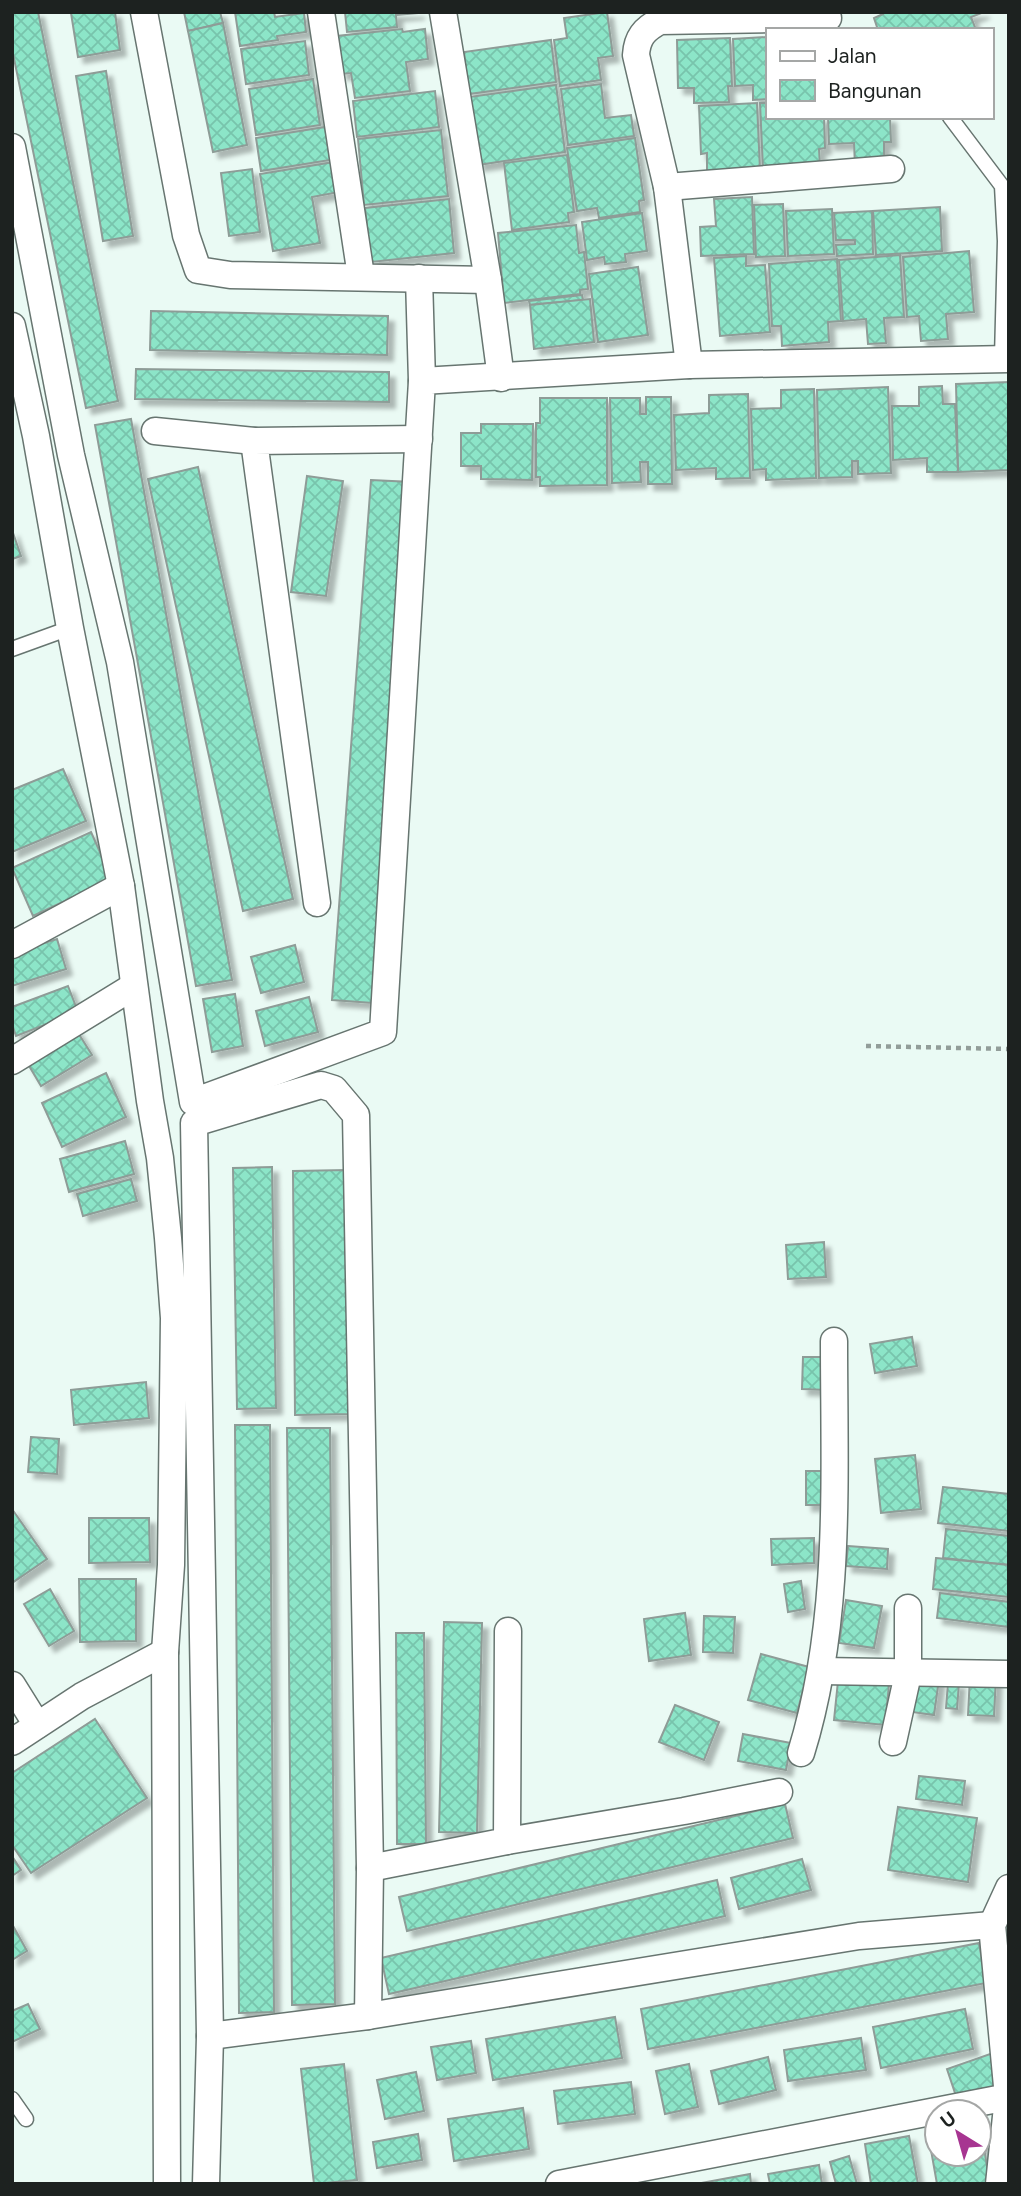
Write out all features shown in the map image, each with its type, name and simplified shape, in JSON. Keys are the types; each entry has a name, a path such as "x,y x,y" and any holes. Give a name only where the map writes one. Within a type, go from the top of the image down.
{"street":[{"path":"144,12 186,235 198,270 230,275 488,280"},
{"path":"321,12 361,276"},
{"path":"443,12 488,280 501,377"},
{"path":"689,365 667,187 636,55 637,42 650,26 660,21 828,18"},
{"path":"12,147 71,455 120,662 192,1102 383,1032 422,381 419,278"},
{"path":"667,187 891,169"},
{"path":"12,326 24,441 70,628 121,886 169,1238 174,1318 171,1565 165,1652 167,2184"},
{"path":"422,381 689,365 1005,359"},
{"path":"155,431 254,441 419,439"},
{"path":"254,441 317,903"},
{"path":"12,944 121,886"},
{"path":"12,1061 134,986"},
{"path":"206,2184 210,2036 194,1123 321,1085 334,1089 356,1115 370,1868 368,2016"},
{"path":"801,1753 821,1671 833,1527 834,1342"},
{"path":"893,1742 908,1674 908,1608"},
{"path":"507,1841 508,1631"},
{"path":"12,1742 121,1674 165,1652"},
{"path":"821,1671 1009,1674"},
{"path":"12,1685 37,1725"},
{"path":"370,1868 779,1792"},
{"path":"999,2184 1008,2097 992,1925 1009,1888"},
{"path":"210,2036 368,2016 859,1936 992,1925"},
{"path":"559,2184 1008,2097"}],"lane":[{"path":"952,119 1002,186 1005,359"},
{"path":"12,649 70,628"},
{"path":"12,2099 26,2119"}],"path":[{"path":"866,1046 1009,1049"}],"building":[{"path":"12,12 38,12 118,401 86,408 12,49"},
{"path":"115,12 120,50 78,57 71,13"},
{"path":"184,12 220,12 223,23 188,31"},
{"path":"235,12 274,12 275,17 304,13 306,32 277,36 278,40 240,46"},
{"path":"345,12 418,13 396,15 397,27 347,32"},
{"path":"607,12 613,56 598,58 601,80 560,86 554,40 567,38 564,18"},
{"path":"882,12 984,12 971,17 975,28 877,28 874,18 883,14"},
{"path":"223,23 247,145 213,152 188,31"},
{"path":"402,29 403,32 425,29 428,59 406,62 410,91 355,98 351,73 341,74 337,36"},
{"path":"766,37 766,99 753,100 753,85 735,86 733,39"},
{"path":"730,38 732,86 728,86 729,102 694,103 694,88 678,88 677,40"},
{"path":"551,40 556,82 469,94 464,52"},
{"path":"305,41 309,75 246,84 241,49"},
{"path":"106,71 133,236 103,241 76,76"},
{"path":"313,79 320,125 256,135 249,89"},
{"path":"601,84 605,118 631,115 634,136 568,145 561,89"},
{"path":"556,85 565,152 478,165 469,97"},
{"path":"435,91 439,127 357,137 353,101"},
{"path":"757,103 760,170 707,172 707,153 701,154 699,106"},
{"path":"760,103 766,103 766,119 824,119 825,148 819,149 820,166 763,169"},
{"path":"828,119 890,119 891,142 884,142 884,165 855,166 854,143 829,144"},
{"path":"325,127 330,160 261,171 256,138"},
{"path":"441,130 448,196 364,205 358,139"},
{"path":"635,138 644,200 639,201 640,212 599,218 597,208 577,211 567,148"},
{"path":"567,155 574,212 568,213 569,222 512,230 504,163"},
{"path":"334,162 339,192 312,197 320,243 273,251 260,174"},
{"path":"252,169 260,232 229,236 221,173"},
{"path":"752,197 754,254 701,256 700,227 716,226 714,199"},
{"path":"449,199 454,253 371,262 365,208"},
{"path":"783,204 785,256 756,257 754,205"},
{"path":"940,207 942,251 876,255 873,211"},
{"path":"832,209 834,254 788,256 786,211"},
{"path":"872,211 873,254 837,256 836,245 855,244 855,240 836,240 834,213"},
{"path":"642,213 647,251 625,254 626,262 605,264 604,257 587,260 582,222"},
{"path":"576,225 579,253 584,252 588,289 580,290 580,294 504,303 498,233"},
{"path":"969,251 974,312 946,314 948,339 921,341 919,316 907,317 903,257"},
{"path":"900,255 904,317 884,318 886,343 868,344 866,319 843,321 839,260"},
{"path":"746,256 746,266 765,265 770,332 720,336 714,258"},
{"path":"837,259 841,321 828,322 829,342 782,346 781,326 772,326 769,264"},
{"path":"638,267 648,335 598,342 589,274"},
{"path":"582,295 583,300 530,305 529,301"},
{"path":"590,299 594,342 534,349 530,305"},
{"path":"151,311 388,316 387,355 150,350"},
{"path":"136,369 389,372 389,402 135,399"},
{"path":"1009,382 1009,470 958,472 956,384"},
{"path":"942,386 943,404 955,404 958,472 927,472 927,458 893,460 892,406 919,406 919,387"},
{"path":"888,387 891,473 858,474 858,461 852,461 852,477 819,478 817,390"},
{"path":"814,389 816,478 766,480 766,469 753,470 751,409 781,408 781,390"},
{"path":"748,394 750,478 716,479 716,468 676,470 674,415 709,413 709,395"},
{"path":"646,397 671,397 672,484 648,484 648,462 640,462 641,482 612,483 610,398 640,398 640,414 646,414"},
{"path":"540,398 607,398 607,485 540,486 540,477 536,477 536,423 540,423"},
{"path":"131,419 232,980 196,986 95,425"},
{"path":"481,424 533,424 532,480 481,479 481,466 461,466 461,433 481,433"},
{"path":"198,467 293,899 243,911 148,479"},
{"path":"307,476 343,481 326,596 291,592"},
{"path":"371,480 412,482 373,1003 332,1000"},
{"path":"12,530 21,556 12,559"},
{"path":"63,769 86,821 12,852 12,790"},
{"path":"91,832 112,879 33,916 12,868"},
{"path":"57,939 66,969 12,986 12,953"},
{"path":"295,945 304,982 261,993 251,957"},
{"path":"68,986 78,1012 16,1036 12,1024 12,1007"},
{"path":"235,994 243,1046 212,1052 203,999"},
{"path":"309,997 318,1032 265,1046 256,1011"},
{"path":"75,1028 92,1055 41,1086 25,1059"},
{"path":"106,1073 126,1117 62,1147 42,1103"},
{"path":"125,1141 134,1174 69,1192 60,1159"},
{"path":"272,1167 276,1408 237,1409 233,1168"},
{"path":"346,1170 349,1414 295,1415 293,1171"},
{"path":"131,1179 137,1201 83,1216 77,1194"},
{"path":"824,1242 826,1277 788,1279 786,1245"},
{"path":"912,1337 917,1366 875,1373 870,1344"},
{"path":"803,1357 827,1357 827,1390 802,1389"},
{"path":"146,1382 149,1418 74,1425 71,1390"},
{"path":"235,1425 270,1425 274,2012 239,2013"},
{"path":"287,1428 330,1428 335,2004 292,2005"},
{"path":"31,1437 59,1439 57,1474 28,1472"},
{"path":"915,1455 921,1509 881,1513 875,1459"},
{"path":"806,1471 826,1471 826,1505 806,1505"},
{"path":"943,1487 1009,1494 1009,1531 938,1523"},
{"path":"12,1509 47,1559 12,1583"},
{"path":"89,1518 149,1518 150,1562 89,1563"},
{"path":"946,1529 1009,1536 1009,1565 943,1558"},
{"path":"814,1538 814,1563 772,1565 771,1539"},
{"path":"848,1546 888,1549 887,1569 846,1566"},
{"path":"936,1558 1009,1565 1009,1597 933,1589"},
{"path":"79,1579 136,1579 136,1641 80,1642"},
{"path":"801,1581 805,1609 788,1612 784,1584"},
{"path":"50,1589 74,1631 49,1646 24,1604"},
{"path":"940,1593 1009,1602 1009,1627 937,1618"},
{"path":"846,1600 882,1606 874,1648 839,1643"},
{"path":"685,1613 691,1655 649,1661 644,1619"},
{"path":"704,1616 735,1617 733,1653 703,1652"},
{"path":"444,1622 482,1623 477,1833 439,1832"},
{"path":"396,1633 424,1633 426,1844 397,1844"},
{"path":"761,1654 809,1667 797,1713 748,1700"},
{"path":"917,1676 939,1679 934,1715 912,1712"},
{"path":"970,1676 996,1677 994,1716 968,1715"},
{"path":"838,1681 889,1685 885,1725 834,1720"},
{"path":"948,1683 959,1683 957,1709 946,1708"},
{"path":"675,1705 719,1722 704,1760 659,1742"},
{"path":"95,1719 147,1798 31,1873 12,1845 12,1773"},
{"path":"743,1734 791,1743 786,1770 738,1761"},
{"path":"919,1776 965,1781 962,1805 916,1799"},
{"path":"785,1804 793,1838 407,1931 399,1897"},
{"path":"898,1807 977,1818 968,1882 888,1870"},
{"path":"12,1856 21,1870 12,1876"},
{"path":"802,1859 811,1890 739,1909 731,1878"},
{"path":"717,1880 725,1916 389,1994 381,1958"},
{"path":"12,1924 27,1951 12,1960"},
{"path":"979,1943 986,1983 648,2049 641,2009"},
{"path":"28,2004 40,2029 12,2042 12,2011"},
{"path":"965,2009 973,2049 881,2068 873,2027"},
{"path":"615,2017 622,2058 493,2080 486,2039"},
{"path":"861,2038 866,2070 788,2081 784,2050"},
{"path":"471,2041 476,2073 437,2080 431,2047"},
{"path":"993,2053 1003,2084 957,2098 947,2069"},
{"path":"768,2057 776,2090 719,2104 711,2071"},
{"path":"344,2064 357,2180 314,2184 301,2069"},
{"path":"689,2064 698,2107 665,2114 656,2071"},
{"path":"416,2072 424,2111 385,2119 377,2080"},
{"path":"631,2082 635,2114 558,2124 554,2091"},
{"path":"523,2108 529,2149 454,2161 448,2119"},
{"path":"418,2134 422,2160 377,2168 373,2142"},
{"path":"909,2136 918,2184 871,2184 865,2144"},
{"path":"849,2156 857,2184 836,2184 830,2162"},
{"path":"819,2165 822,2184 770,2184 768,2174"},
{"path":"934,2168 987,2168 990,2184 937,2184"},
{"path":"750,2174 751,2184 696,2184"}]}
